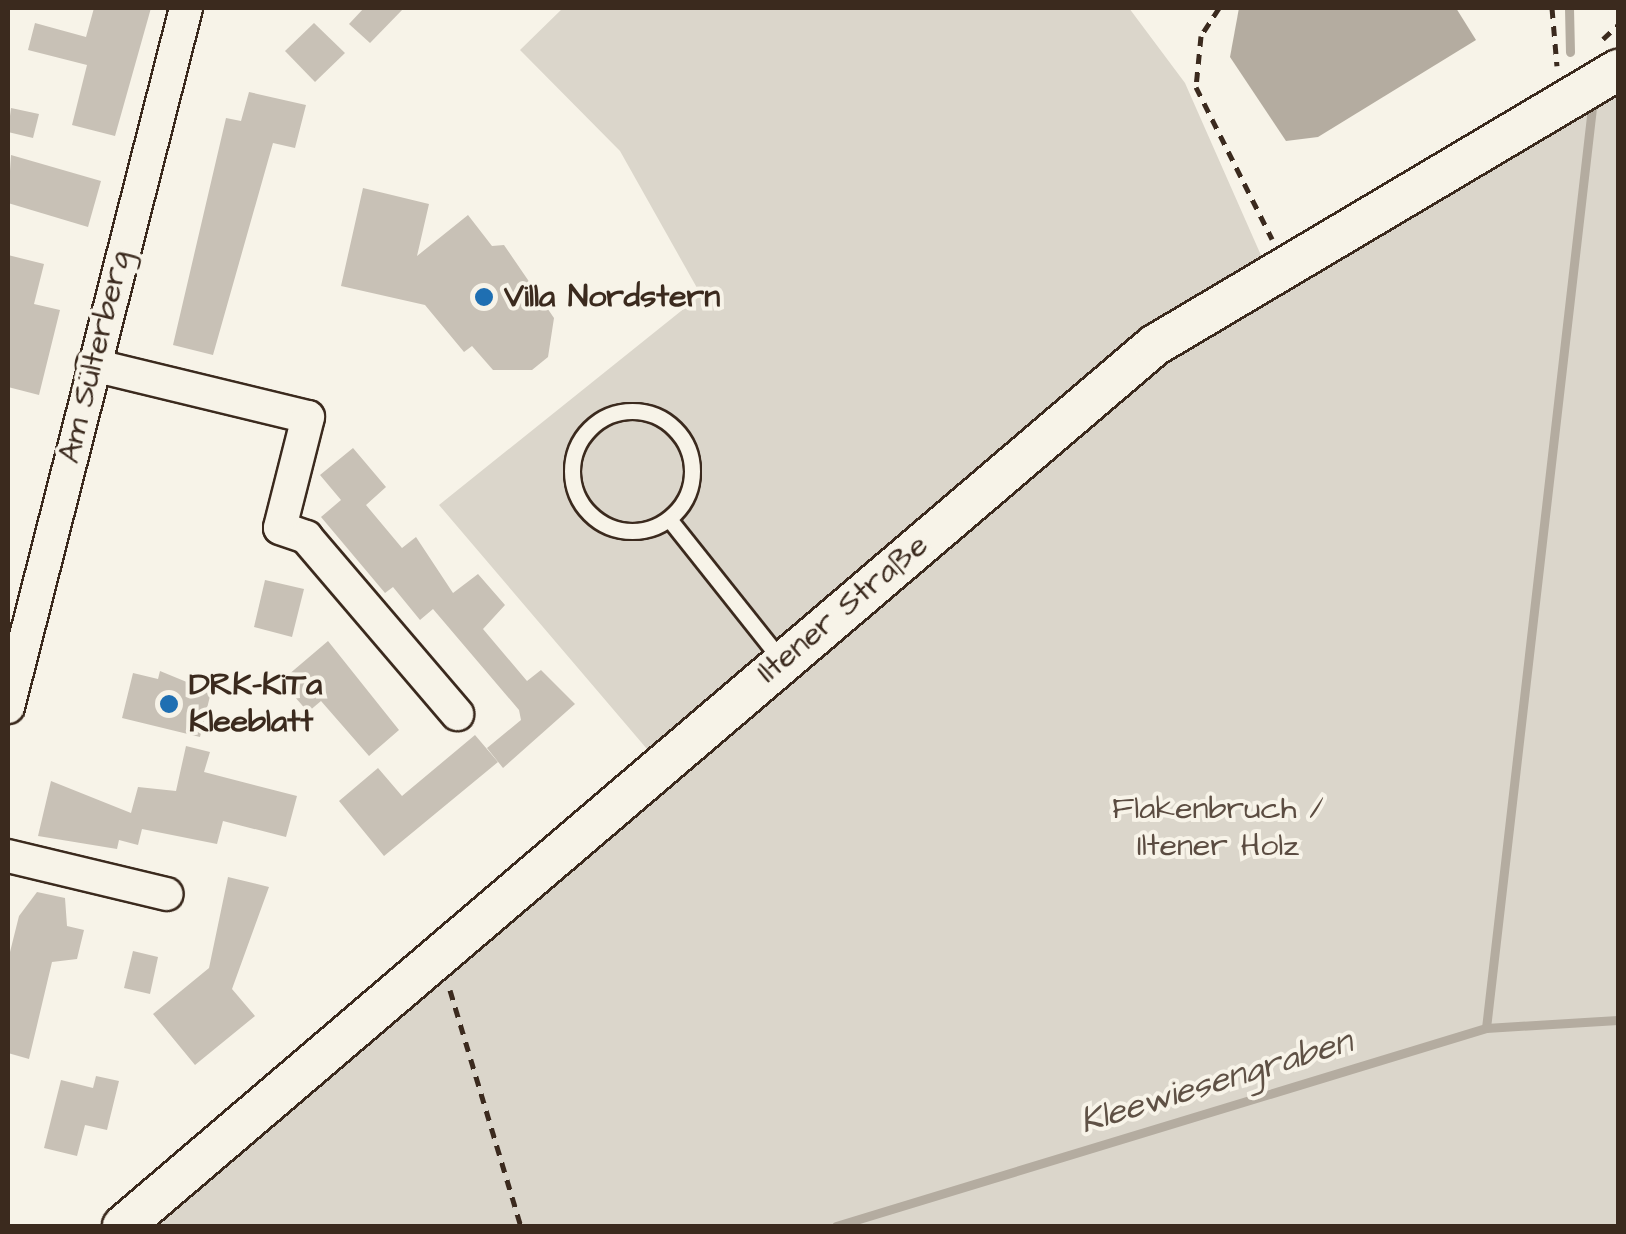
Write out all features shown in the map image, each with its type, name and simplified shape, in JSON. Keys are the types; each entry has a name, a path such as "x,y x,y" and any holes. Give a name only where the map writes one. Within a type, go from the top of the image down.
{"street":[{"name":"Am Sülterberg","path":"8,707 19,604 94,365 186,8"},
{"name":"Iltener Straße","path":"123,1226 1155,345 1618,70"},
{"path":"94,365 308,417 280,528 306,538 457,714"},
{"path":"8,856 166,894"}],"lane":[{"path":"641,411 681,434 692,479 669,518 624,530 584,507 573,462 596,422 641,411"},
{"path":"669,518 782,661"}],"path":[{"path":"1220,8 1201,36 1196,86 1274,241"},
{"path":"1552,8 1560,78"},
{"path":"439,954 522,1226"}],"green space":[{"name":"Flakenbruch / Iltener Holz","path":"563,8 1129,8 1185,83 1275,287 1618,94 1618,1226 150,1226 670,776 439,505 701,295 620,151 520,50"}],"shaded area":[{"path":"1239,8 1456,8 1476,40 1318,137 1286,141 1230,57"}],"building":[{"path":"94,8 151,8 115,136 72,125 87,65 28,50 35,23 86,37"},
{"path":"364,8 404,8 370,43 349,24"},
{"path":"314,23 345,53 315,82 285,51"},
{"path":"249,92 306,105 295,148 273,143 213,355 173,345 226,118 241,121"},
{"path":"11,108 39,114 33,138 8,132"},
{"path":"11,155 101,181 88,227 8,203"},
{"path":"363,188 429,204 417,256 468,215 492,246 504,245 554,318 548,357 532,370 493,370 472,346 464,352 425,305 341,286"},
{"path":"8,255 44,264 34,304 60,310 39,395 8,387"},
{"path":"353,448 386,487 366,505 402,548 416,537 453,593 478,574 505,605 483,629 527,681 541,670 575,704 503,768 487,748 521,720 519,710 433,609 420,620 393,587 385,593 321,517 341,500 320,475"},
{"path":"265,580 304,589 292,637 254,627"},
{"path":"328,641 399,730 369,756 321,701 308,712 281,681"},
{"path":"160,671 211,692 200,737 122,718 133,673 158,679"},
{"path":"475,735 498,762 384,856 339,801 378,768 402,796"},
{"path":"186,746 210,752 204,772 297,796 286,837 223,821 217,844 142,829 138,845 119,840 117,849 38,836 51,781 131,813 138,787 176,791"},
{"path":"228,877 269,887 232,989 255,1016 195,1065 153,1014 209,968"},
{"path":"37,892 65,898 67,926 84,930 77,959 52,962 29,1059 8,1053 8,960 19,916"},
{"path":"133,951 158,957 150,994 124,988"},
{"path":"96,1076 119,1081 107,1130 85,1125 77,1156 44,1148 61,1080 93,1088"}],"waterway":[{"path":"1569,8 1570,52"},
{"path":"1486,1028 1592,107"},
{"name":"Kleewiesengraben","path":"836,1226 1486,1028 1618,1020"}],"place":[{"name":"Villa Nordstern","path":"484,297"},
{"name":"DRK-KiTa Kleeblatt","path":"169,704"}]}
